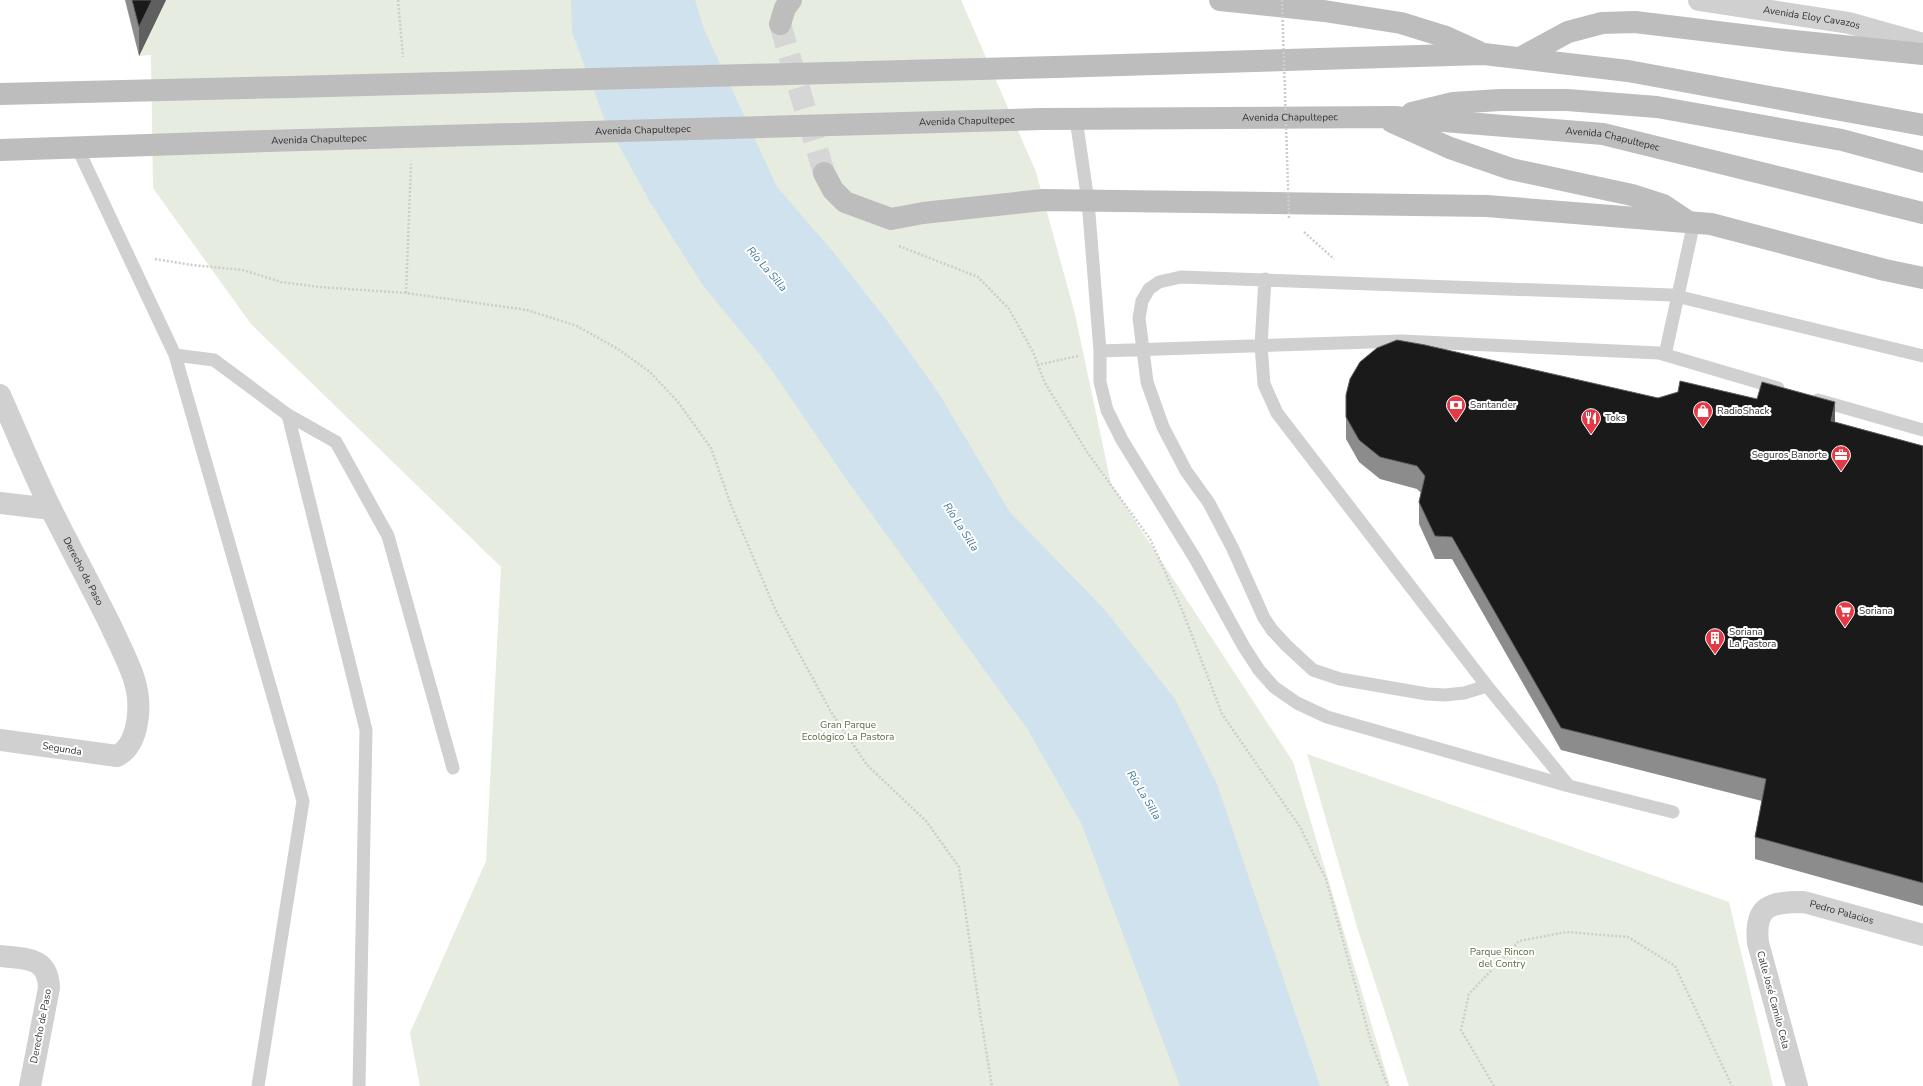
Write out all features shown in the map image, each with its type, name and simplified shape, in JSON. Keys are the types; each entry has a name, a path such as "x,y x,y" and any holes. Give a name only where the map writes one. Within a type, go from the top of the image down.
{"main road":[{"path":"780,24 785,8 791,0"},
{"path":"1220,0 1324,11 1401,23 1446,37 1484,54"},
{"path":"1520,58 1568,32 1602,23 1635,22 1784,40 1923,54"},
{"path":"0,94 1055,67 1484,54 1628,71 1923,125"},
{"path":"1387,117 1453,103 1500,100 1567,100 1658,107 1842,140 1923,162"},
{"path":"1387,117 1450,148 1511,169 1632,195 1663,204 1690,222"},
{"name":"Avenida Chapultepec","path":"0,150 267,140 1043,119 1387,117 1603,134 1923,213"},
{"path":"824,173 834,190 845,202 891,219 923,213 1043,200 1488,206 1711,224 1885,270 1923,278"}],"street":[{"name":"Avenida Eloy Cavazos","path":"1699,0 1849,23 1923,44"},
{"name":"Derecho de Paso","path":"0,395 51,509 124,654 135,680 138,699 137,721 131,743 124,752"},
{"path":"0,503 51,509"},
{"name":"Segunda","path":"0,740 106,756 117,756 124,752"},
{"name":"Pedro Palacios","path":"1760,913 1772,905 1787,902 1804,902 1923,935"},
{"name":"Calle José Camilo Cela","path":"1760,913 1756,926 1758,943 1797,1086"},
{"name":"Derecho de Paso","path":"0,956 30,960 44,967 48,978 49,988 30,1086"}],"lane":[{"path":"1076,119 1088,201 1100,351 1100,382 1107,410 1122,440 1196,560 1244,647 1259,670 1274,687 1297,703 1327,717 1569,786 1673,812"},
{"path":"77,147 175,355 303,801 258,1086"},
{"path":"1665,355 1679,296 1690,222"},
{"path":"1487,686 1464,693 1445,695 1427,694 1340,679 1313,670 1287,646 1264,618 1234,549 1210,503 1186,471 1163,427 1147,382 1145,351 1140,318 1142,301 1149,288 1159,282 1181,277 1672,294 1923,356"},
{"path":"1265,279 1261,345 1264,384 1277,413 1487,686 1569,786"},
{"path":"1100,351 1145,351 1261,345 1402,341 1659,353 1794,393"},
{"path":"175,355 214,360 288,415 336,442 388,536 453,768"},
{"path":"1809,397 1923,430"},
{"path":"288,415 366,730 359,1086"}],"path":[{"path":"1282,0 1289,218 1294,223"},
{"path":"1300,228 1361,283"},
{"path":"893,244 978,277 1009,309 1038,365 1045,383 1087,452 1150,539 1181,607 1222,714 1300,827 1326,879 1371,1042 1388,1086"},
{"path":"128,255 192,265 243,270 281,282 318,287 406,293 527,310 577,326 618,349 650,372 678,402 711,448 731,505 775,609 832,712 867,765 926,821 959,867 992,1086"},
{"path":"1038,365 1100,351"},
{"path":"1494,1086 1462,1030 1469,994 1520,941 1566,932 1628,936 1675,966 1732,1086"}],"green space":[{"name":"Gran Parque Ecológico La Pastora","path":"158,0 961,0 1036,172 1075,314 1111,484 1293,762 1390,1086 420,1086 410,1033 486,861 501,567 251,324 153,188 151,55 139,56"},
{"name":"Parque Rincon del Contry","path":"1307,754 1729,902 1773,1086 1409,1086 1358,930"}],"water":[{"name":"Río La Silla","path":"571,0 695,0 704,29 777,187 834,253 888,322 938,392 1010,512 1104,609 1175,699 1217,784 1320,1086 1180,1086 1082,825 1028,730 849,483 768,365 702,284 650,202 604,118 572,32"}],"building":[{"path":"132,0 152,0 139,27"},
{"name":"Soriana La Pastora","path":"1397,340 1658,398 1678,392 1680,381 1757,399 1762,382 1835,402 1831,421 1923,446 1923,883 1755,837 1766,779 1561,728 1452,537 1435,536 1419,502 1425,476 1417,466 1380,457 1359,440 1346,417 1346,395 1350,379 1360,362 1377,348"}],"tunnel":[{"path":"780,24 824,173"}],"place":[{"name":"Santander","path":"1456,422"},
{"name":"RadioShack","path":"1703,428"},
{"name":"Toks","path":"1591,435"},
{"name":"Seguros Banorte","path":"1841,472"},
{"name":"Soriana","path":"1845,628"},
{"name":"Soriana La Pastora","path":"1715,655"}]}
